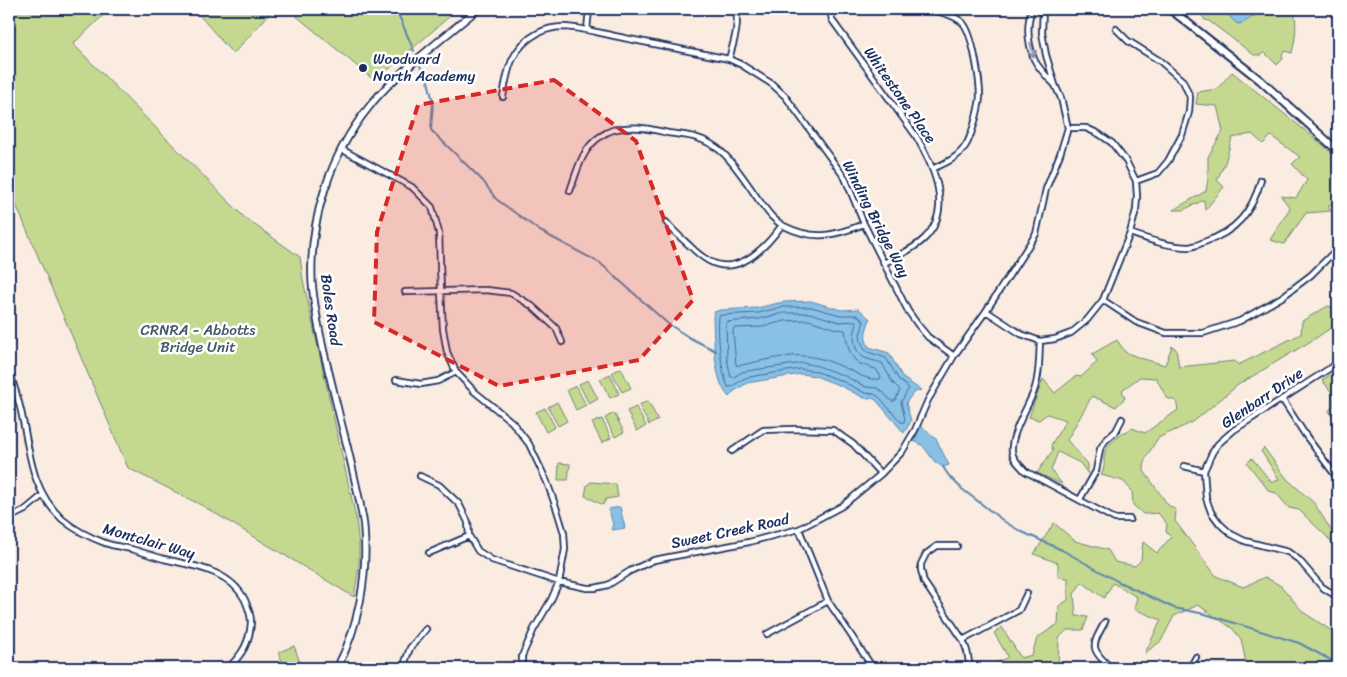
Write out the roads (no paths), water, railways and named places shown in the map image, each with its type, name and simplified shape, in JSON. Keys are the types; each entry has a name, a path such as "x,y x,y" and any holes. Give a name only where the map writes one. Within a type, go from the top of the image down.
{"main road":[{"path":"1170,9 1260,80 1338,151"}],"street":[{"name":"Boles Road","path":"337,668 351,634 358,609 365,556 364,528 354,472 332,387 314,304 312,254 315,228 329,176 353,128 369,106 390,83 478,9"},
{"path":"587,30 589,9"},
{"path":"729,59 738,19 736,9"},
{"name":"Whitestone Place","path":"830,9 832,20 916,136 925,151 939,190 939,215 925,238 916,246 884,263"},
{"path":"926,9 940,12 964,25 974,52 980,96 978,112 967,143 954,159 932,169"},
{"path":"1032,9 1028,26 1029,39 1035,60 1055,85"},
{"path":"986,311 1021,334 1040,341 1055,339 1071,333 1087,320 1103,300 1130,233 1136,210 1136,181 1126,161 1112,144 1099,134 1086,128 1068,128 1061,98 1046,55 1042,33 1044,9"},
{"name":"Winding Bridge Way","path":"503,97 508,70 515,53 526,41 537,33 549,28 563,27 587,30 729,59 742,65 772,84 785,96 845,178 864,224 908,311 928,337 954,356"},
{"path":"1116,29 1128,42 1160,61 1183,81 1190,98 1189,112 1182,134 1168,161 1158,173 1136,181"},
{"path":"570,191 580,162 589,147 601,136 614,130 628,127 685,135 710,143 733,164 772,217 782,225 798,232 825,236 842,233 864,224"},
{"name":"Sweet Creek Road","path":"420,476 439,485 459,504 468,522 469,536 478,551 492,560 559,582 587,588 608,585 630,571 654,560 749,542 799,529 842,506 881,474 902,452 915,430 928,400 954,356 1036,234 1046,189 1068,128"},
{"path":"341,149 412,187 432,207 439,233 443,329 447,352 456,372 475,392 512,422 529,444 557,510 564,533 565,549 559,582 522,656 522,668"},
{"path":"1130,233 1160,244 1191,247 1213,240 1233,228 1249,211 1257,196 1261,180"},
{"path":"666,222 673,231 701,256 710,262 722,265 734,265 760,252 782,225"},
{"path":"1103,300 1136,322 1166,334 1203,333 1240,321 1282,297 1311,275 1333,253"},
{"path":"405,292 486,290 511,293 532,306 556,328 562,342"},
{"path":"1040,341 1039,371 1035,389 1013,442 1012,453 1017,463 1025,471 1115,519 1130,518"},
{"name":"Glenbarr Drive","path":"1204,471 1218,444 1234,430 1338,363"},
{"name":"Montclair Way","path":"9,371 17,393 36,482 43,495 62,518 88,536 107,543 190,564 219,575 229,580 242,594 248,606 251,619 250,633 246,645 236,661 228,668"},
{"path":"396,380 421,384 438,381 456,372"},
{"path":"1282,399 1306,436 1338,479"},
{"path":"1080,499 1096,471 1100,449 1104,441 1116,431 1122,419"},
{"path":"732,450 763,430 833,430 853,444 881,474"},
{"path":"1184,466 1204,471 1206,498 1220,524 1231,534 1245,540 1288,552 1300,560 1322,587 1338,597"},
{"path":"9,518 25,510 43,495"},
{"path":"799,529 828,601 872,668"},
{"path":"429,553 469,536"},
{"path":"957,546 936,546 926,554 921,564 921,570 924,582 963,640 970,668"},
{"path":"963,640 1019,610 1027,593"},
{"path":"767,634 828,601"},
{"path":"1105,622 1094,642 1096,652 1111,668"},
{"path":"403,668 410,648 426,628"},
{"path":"1190,668 1196,657"}],"water":[{"path":"1230,9 1257,9 1257,14 1243,23 1237,24 1226,13"},
{"path":"811,301 841,310 859,309 870,319 866,330 869,347 889,353 903,378 921,390 913,393 906,403 911,421 904,433 876,400 864,398 841,386 815,376 801,374 747,383 729,397 724,390 715,359 714,312 757,308 783,302"},
{"path":"921,426 936,439 949,465 943,467 935,462 923,446 914,441"},
{"path":"620,507 625,528 613,530 611,529 613,525 609,509"}],"waterway":[{"path":"396,9 414,51"},
{"path":"420,66 428,81 433,102 431,130 483,181 496,199 540,231 600,263 667,323 690,338 716,351"},
{"path":"943,467 962,489 1005,522 1062,550 1117,581 1174,608 1205,614 1299,643 1338,664"}],"place":[{"name":"Woodward North Academy","path":"363,68"}],"park label":[{"name":"CRNRA - Abbotts Bridge Unit","path":"198,338"}]}
